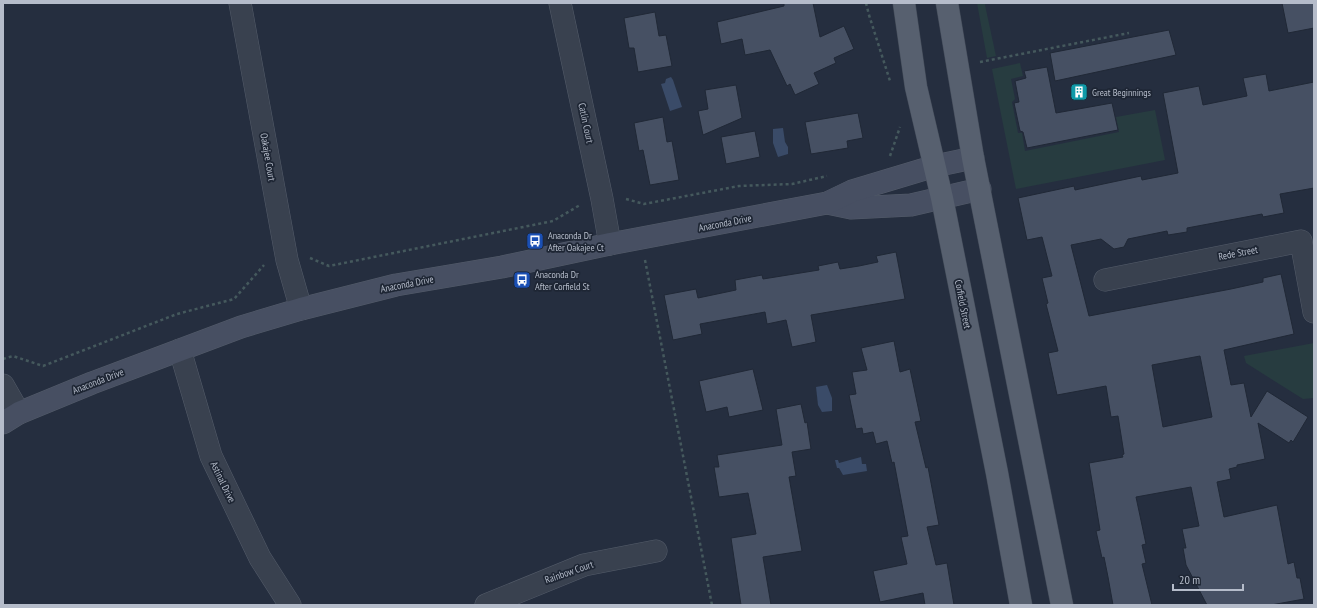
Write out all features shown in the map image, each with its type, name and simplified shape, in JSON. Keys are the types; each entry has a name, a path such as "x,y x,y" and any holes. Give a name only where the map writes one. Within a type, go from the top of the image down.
{"main road":[{"name":"Corfield Street","path":"904,3 916,87 942,198 997,473 1021,605"},
{"path":"947,3 973,158 1062,605"},
{"name":"Anaconda Drive","path":"11,418 92,383 241,327 302,309 396,285 502,267 610,244 827,203 852,191 935,166 973,158"},
{"name":"Anaconda Drive","path":"827,203 851,208 904,206 980,189"}],"street":[{"name":"Oakajee Court","path":"240,3 287,260 302,309"},
{"name":"Catlin Court","path":"560,3 602,199 610,244"},
{"name":"Rede Street","path":"1105,280 1301,241 1314,312"},
{"name":"Astinal Drive","path":"180,350 211,456 260,558 290,605"},
{"path":"3,385 11,418"},
{"name":"Rainbow Court","path":"486,605 584,565 656,551"}],"path":[{"path":"866,3 892,86"},
{"path":"979,62 1128,33"},
{"path":"888,163 900,129 899,121"},
{"path":"3,359 13,356 42,366 177,314 234,299 266,264 308,257 329,266 553,221 586,202 602,199 619,197 644,204 739,186 792,184 829,176"},
{"path":"641,238 712,605"}],"green space":[{"path":"977,3 986,3 985,5 996,56 987,58"},
{"path":"1020,63 1023,76 1011,79 1015,99 1012,102 1018,133 1022,133 1025,151 1119,132 1116,117 1155,110 1165,160 1016,189 992,69"},
{"path":"1314,343 1314,398 1303,399 1246,363 1244,356"}],"water":[{"path":"671,77 682,107 670,111 661,84 665,83 666,79"},
{"path":"783,128 785,142 788,147 788,154 778,157 773,143 773,129"},
{"path":"827,385 832,398 832,411 822,412 818,405 816,387"},
{"path":"861,457 862,464 866,464 867,471 843,475 839,468 837,468 835,460 838,460 839,463"}],"building":[{"path":"784,3 813,3 820,37 844,26 854,49 834,58 836,63 814,73 819,84 795,95 790,84 787,86 770,50 745,55 742,39 721,44 717,22 784,6"},
{"path":"1282,3 1314,3 1314,28 1288,33"},
{"path":"655,12 659,36 666,35 672,66 638,72 634,48 629,48 624,18"},
{"path":"1169,30 1176,55 1055,81 1050,53"},
{"path":"1047,67 1056,113 1112,103 1118,130 1027,148 1023,132 1020,131 1014,103 1019,102 1015,81 1026,78 1024,71"},
{"path":"1266,74 1269,91 1314,82 1314,188 1280,194 1284,213 1263,217 1262,214 1187,228 1187,232 1168,235 1167,231 1128,239 1124,247 1114,249 1101,239 1071,245 1089,316 1263,282 1263,278 1281,274 1294,334 1224,350 1231,385 1244,383 1251,417 1267,391 1308,417 1293,442 1291,440 1289,443 1258,423 1265,459 1237,465 1237,467 1229,469 1231,479 1217,482 1224,517 1277,505 1288,564 1294,562 1297,578 1300,578 1304,599 1271,605 1207,605 1186,565 1183,548 1186,548 1182,529 1199,526 1191,487 1136,497 1146,544 1142,545 1146,563 1142,564 1152,605 1113,605 1104,557 1102,558 1096,531 1100,530 1089,463 1123,457 1122,455 1124,454 1118,416 1111,417 1106,386 1057,395 1048,353 1058,351 1046,304 1048,303 1042,278 1052,276 1042,237 1027,240 1018,198 1074,186 1075,190 1141,176 1142,180 1178,173 1163,93 1199,86 1203,105 1247,96 1243,78","holes":["1200,356 1212,417 1163,427 1152,365"]},
{"path":"736,85 742,118 703,135 698,111 708,109 705,90"},
{"path":"858,113 863,138 847,141 848,148 811,154 805,122"},
{"path":"663,117 667,142 672,141 679,180 650,185 643,150 639,151 634,123"},
{"path":"755,131 760,157 726,164 721,137"},
{"path":"896,252 905,299 811,315 816,342 792,347 786,320 767,324 765,312 700,324 702,334 673,340 664,295 696,289 698,298 736,290 735,280 762,275 763,279 819,270 818,266 838,262 840,269 859,266 878,262 876,256"},
{"path":"894,341 900,372 910,369 921,421 915,422 926,468 928,467 939,525 927,527 936,565 947,563 954,605 925,605 923,593 880,602 873,571 907,564 901,537 908,536 894,462 892,463 887,441 876,444 873,432 863,434 862,428 856,429 849,395 856,394 852,372 867,370 861,348"},
{"path":"753,369 763,410 729,417 727,407 706,412 699,381"},
{"path":"801,404 805,423 807,422 811,449 792,452 796,476 789,477 802,551 763,557 771,605 741,605 731,538 756,534 748,493 719,497 714,467 719,467 717,455 782,445 776,409"}],"place":[{"name":"Great Beginnings","path":"1079,92"},
{"name":"Anaconda Dr After Oakajee Ct","path":"535,241"},
{"name":"Anaconda Dr After Corfield St","path":"522,280"}]}
